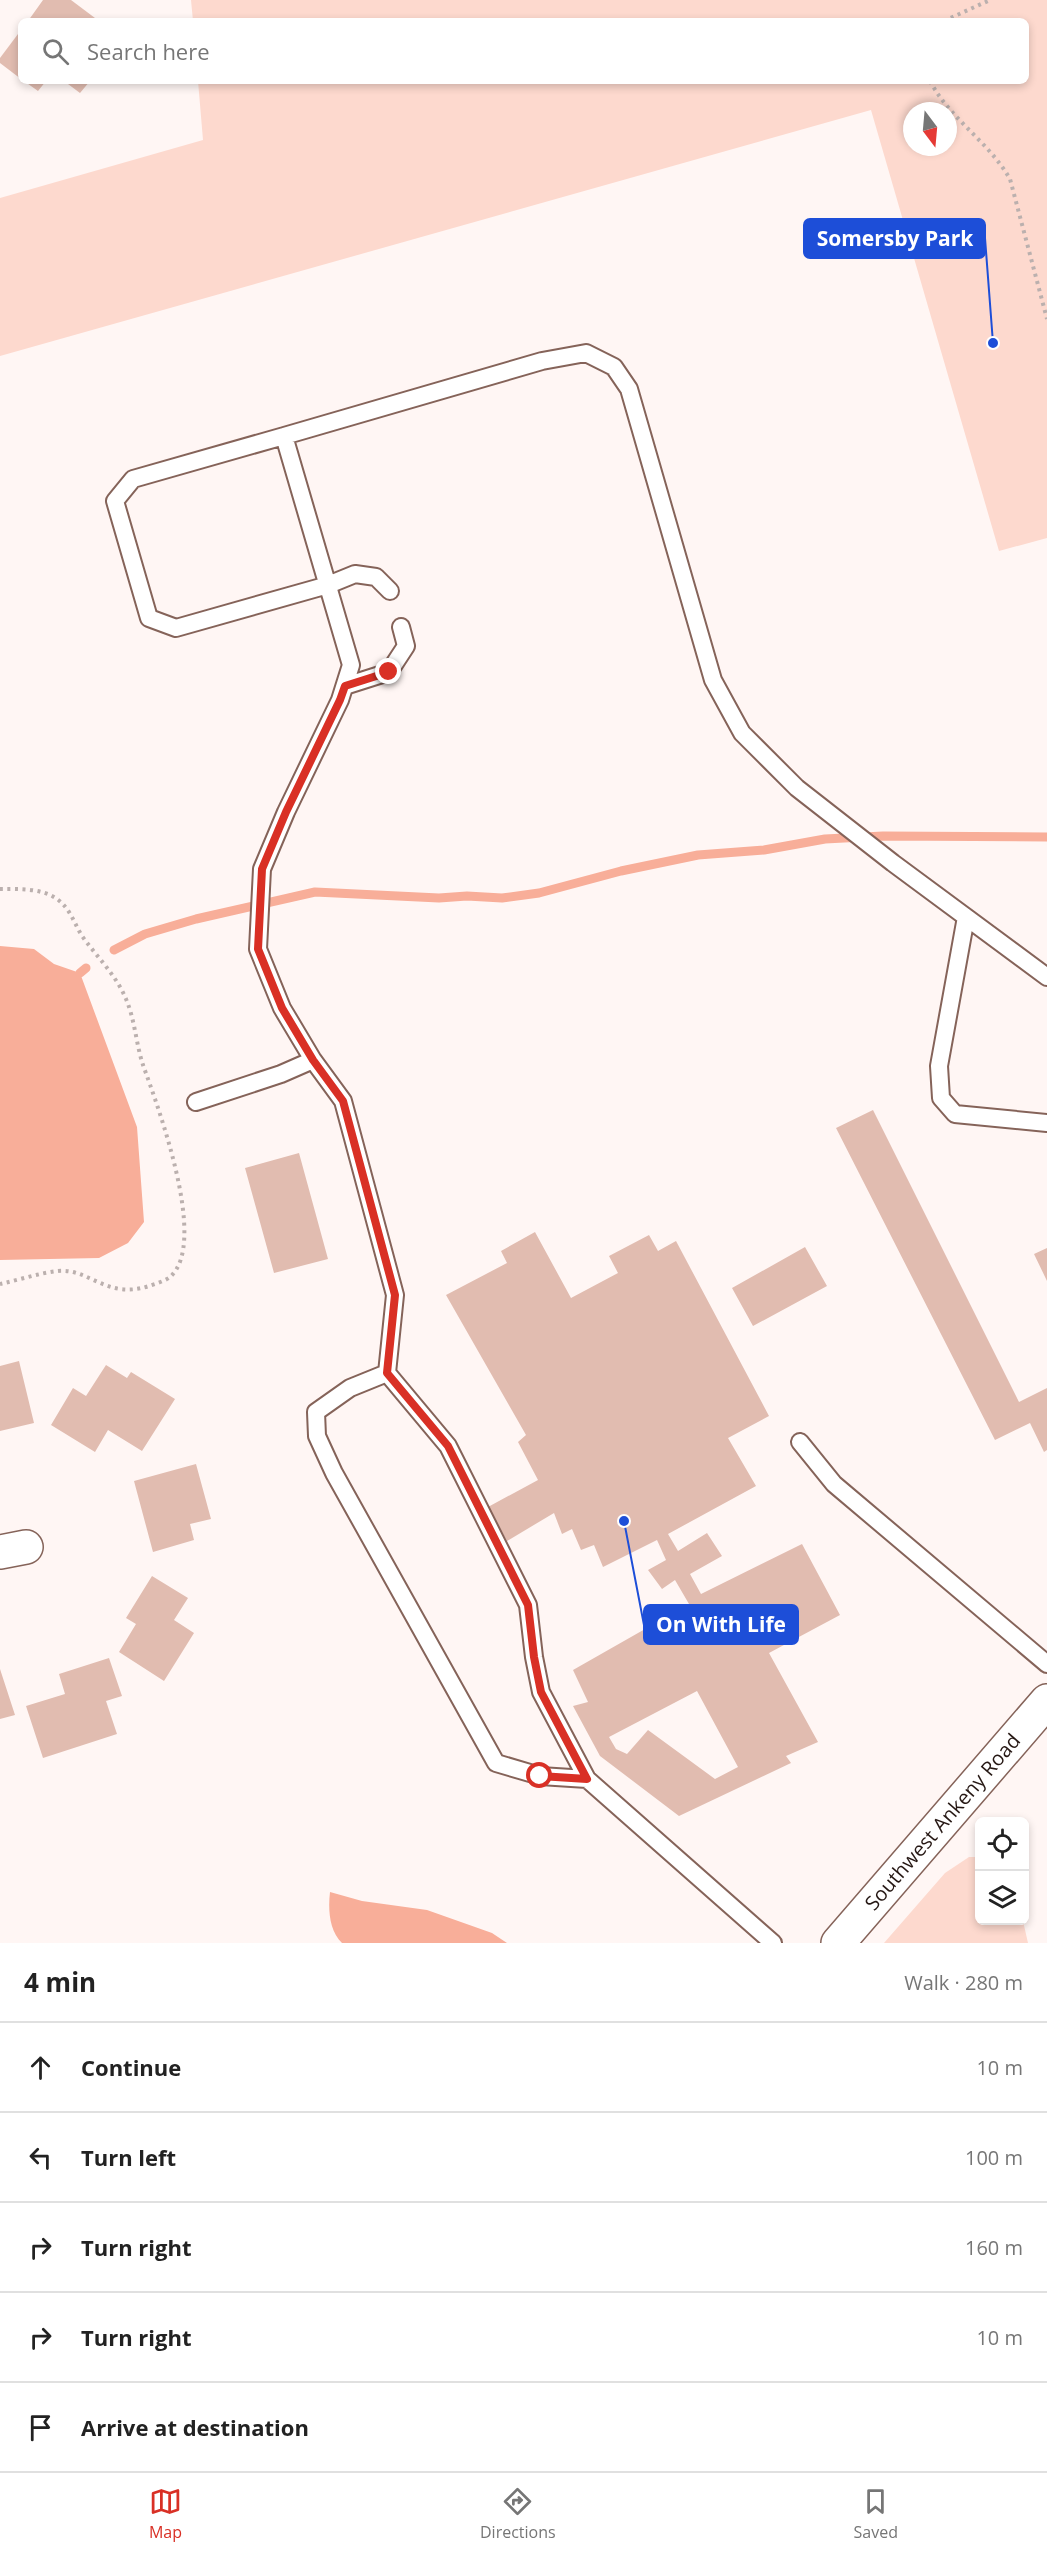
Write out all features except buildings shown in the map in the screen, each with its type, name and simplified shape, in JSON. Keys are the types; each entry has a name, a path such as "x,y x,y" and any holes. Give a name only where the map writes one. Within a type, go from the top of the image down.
{"street":[{"name":"Southwest Ankeny Road","path":"838,1943 1047,1701"}],"lane":[{"path":"390,591 376,576 355,574 328,585 176,628 149,618 115,501 133,479 542,361 586,353 614,367 629,389 713,680 742,733 797,788 1047,977"},
{"path":"284,436 351,665 340,700 286,812 262,869 258,949 282,1008 313,1060 343,1101 395,1295 387,1373 448,1446 528,1605 541,1692 587,1779 773,1943"},
{"path":"345,686 389,672 406,646 400,627"},
{"path":"966,917 939,1066 941,1098 956,1114 1047,1123"},
{"path":"196,1102 281,1074 313,1060"},
{"path":"387,1373 350,1388 316,1412 317,1436 334,1473 496,1763 540,1776 587,1779"},
{"path":"800,1442 834,1484 1047,1664"}],"path":[{"path":"951,18 990,0"},
{"path":"932,84 940,100 1000,162 1010,179 1047,319"},
{"path":"0,889 44,892 57,898 67,908 82,936 127,1000 143,1064 168,1134 186,1234 182,1259 170,1277 136,1290 116,1289 72,1273 58,1271 0,1284"}],"shaded area":[{"path":"191,0 1047,0 1047,538 999,551 871,110 0,356 0,198 203,140 198,84 1029,84 1029,18 193,18"},
{"path":"0,946 34,949 54,964 80,973 137,1127 144,1222 128,1243 99,1258 0,1260"},
{"path":"969,1857 975,1857 975,1925 1024,1925 1028,1943 884,1943 945,1873"},
{"path":"330,1892 362,1901 427,1910 492,1933 507,1943 342,1943 334,1932 330,1919"}],"waterway":[{"path":"114,950 145,934 196,919 315,892 439,898 467,896 502,898 539,893 621,871 698,855 764,850 825,839 883,836 1047,837"},
{"path":"80,973 86,968"}],"place":[{"name":"Somersby Park","path":"993,343"},
{"name":"On With Life","path":"624,1521"}],"route":[{"path":"389,672 345,686 262,869 258,949 282,1008 313,1060 343,1101 395,1295 387,1373 448,1446 528,1605 541,1692 587,1779 540,1776"}]}
